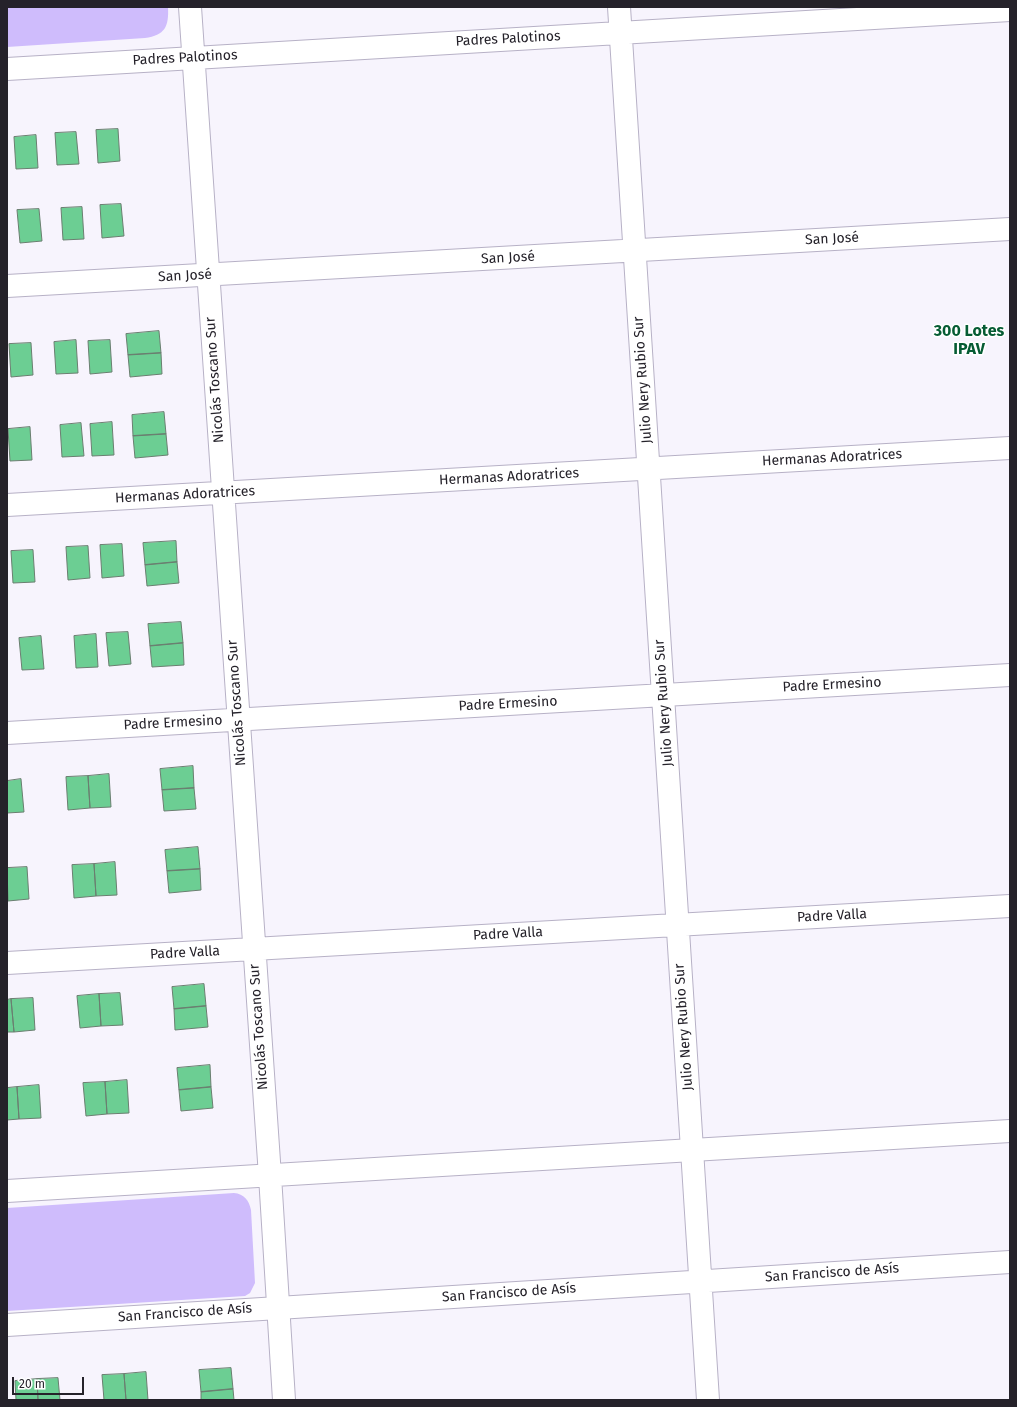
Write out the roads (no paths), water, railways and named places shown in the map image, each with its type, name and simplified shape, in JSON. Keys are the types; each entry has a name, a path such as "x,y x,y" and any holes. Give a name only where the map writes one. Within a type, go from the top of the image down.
{"street":[{"name":"Nicolás Toscano Sur","path":"190,7 284,1400"},
{"name":"Julio Nery Rubio Sur","path":"619,7 708,1400"},
{"name":"Padres Palotinos","path":"7,69 1010,10"},
{"name":"San José","path":"7,286 1010,229"},
{"name":"Hermanas Adoratrices","path":"7,505 1010,448"},
{"name":"Padre Ermesino","path":"7,733 1010,675"},
{"name":"Padre Valla","path":"7,963 1010,906"},
{"path":"7,1191 1010,1131"},
{"name":"San Francisco de Asís","path":"7,1324 1010,1262"}],"district":[{"name":"300 Lotes IPAV","path":"969,341"}]}
